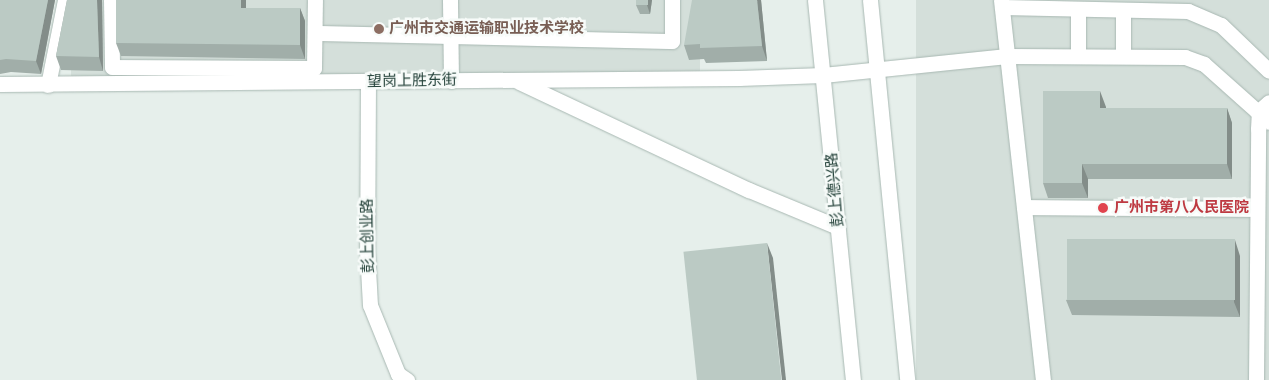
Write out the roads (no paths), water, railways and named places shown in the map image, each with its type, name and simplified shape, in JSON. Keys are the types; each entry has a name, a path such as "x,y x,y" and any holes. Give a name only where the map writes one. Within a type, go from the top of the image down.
{"street":[{"path":"48,85 65,0"},
{"path":"111,0 112,67 314,68 316,0"},
{"path":"450,0 451,81"},
{"path":"316,33 672,41 672,0"},
{"name":"彭上德兴路","path":"815,0 853,380"},
{"path":"870,0 907,380"},
{"path":"1043,380 1002,4 1123,10 1189,6 1221,25 1269,72"},
{"path":"1078,9 1078,55"},
{"path":"1123,10 1123,55"},
{"name":"望岗上胜东街","path":"0,84 451,81 823,74 1007,56 1123,55 1197,60 1266,112"},
{"path":"516,80 758,194 838,227"},
{"name":"彭上创业路","path":"368,82 367,250 370,305 398,374 407,380"},
{"path":"1256,380 1256,209 1266,112"},
{"path":"1024,207 1256,209"}],"place":[{"name":"广州市交通运输职业技术学校","path":"379,29"},
{"name":"广州市第八人民医院","path":"1103,208"}]}
